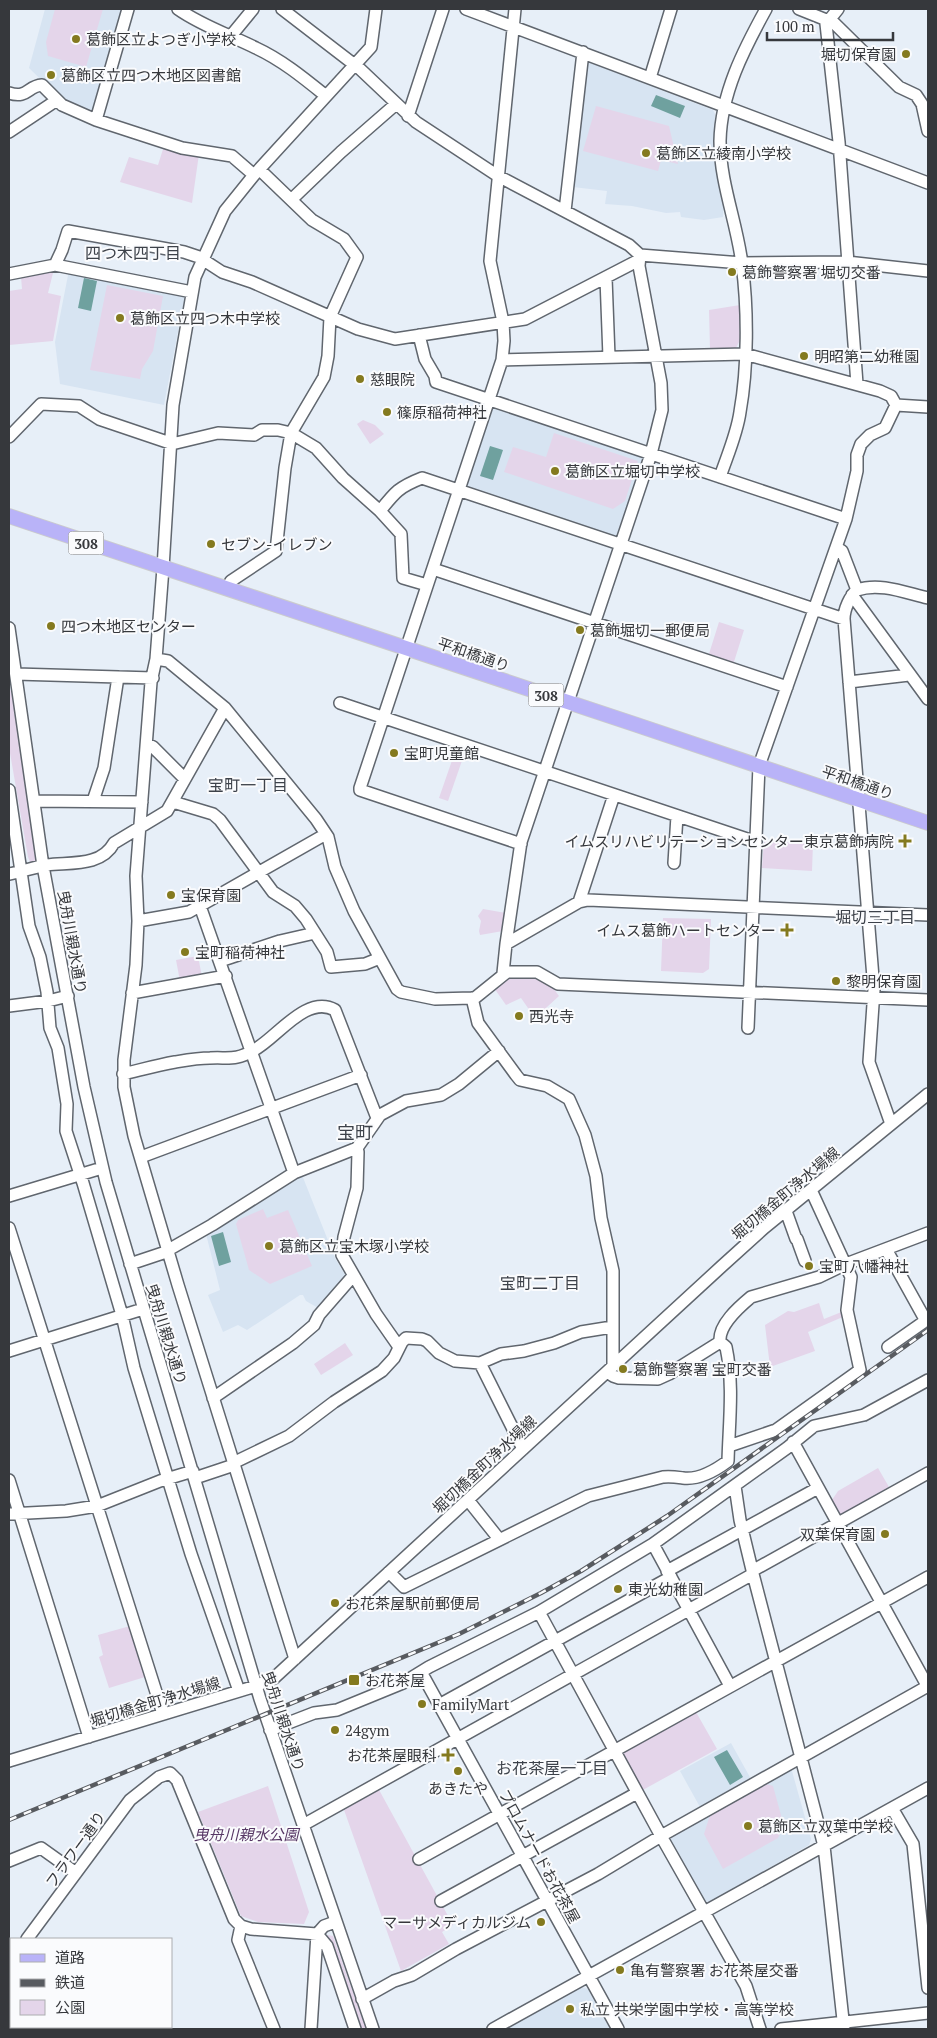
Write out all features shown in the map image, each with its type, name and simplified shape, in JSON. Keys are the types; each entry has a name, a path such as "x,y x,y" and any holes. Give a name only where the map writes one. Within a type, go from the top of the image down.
{"main road":[{"name":"平和橋通り","path":"9,516 928,823"}],"street":[{"path":"96,120 128,9"},
{"path":"178,9 206,26 231,36 278,60 326,96"},
{"path":"231,36 253,9"},
{"path":"282,9 355,66 408,116 498,176 629,245 640,257 661,383 662,410 651,454 521,844 503,973"},
{"path":"295,1659 168,1250 129,1115 123,1070 136,965 138,921 136,876 156,659 175,384 192,292 202,258 222,216 258,172 355,66 373,42 376,9"},
{"path":"408,116 443,9"},
{"path":"466,9 928,183"},
{"path":"515,9 490,261 503,322 502,360 360,790 521,844"},
{"path":"650,78 671,9"},
{"path":"720,477 740,414 745,354 746,305 742,263 722,167 720,140 725,106 741,56 766,9"},
{"path":"800,9 830,20 899,87 916,95 922,104 928,132"},
{"path":"838,9 826,24 840,150 857,384"},
{"path":"565,211 582,52"},
{"path":"9,93 22,95 38,85 42,85 62,105 96,120 182,148 232,156 258,172 292,199 312,220 344,239 357,257 330,317 328,356 324,377 291,434 285,468 276,551 231,581 227,589"},
{"path":"9,132 57,100"},
{"path":"292,199 341,152 396,104"},
{"path":"55,265 68,231 184,252 202,258 222,272 252,282 330,317 387,338 395,339 525,319 606,278 640,257 742,263 847,262 928,271"},
{"path":"9,274 55,265 192,292"},
{"path":"606,278 609,357"},
{"path":"419,335 425,359 435,376 436,382 846,519"},
{"path":"502,360 745,354 857,384 891,396 896,405"},
{"path":"9,437 42,404 79,406 99,419 176,443 218,433 254,435 262,430 270,430 291,434 316,448 343,478 380,511 401,534 403,578 427,585"},
{"path":"896,405 928,407"},
{"path":"748,1028 759,766 846,519 861,444 870,435 885,428 896,405"},
{"path":"380,511 403,485 422,478 844,619"},
{"path":"836,548 842,551 860,608 868,616 928,699"},
{"path":"433,569 787,686"},
{"path":"891,1124 869,1062 873,998 844,614 855,593 870,587 888,588 928,598"},
{"name":"曳舟川親水通り","path":"9,628 14,676 43,866 86,1096 102,1168 256,1686 372,2029"},
{"path":"156,659 168,661 225,708 316,818 326,834 335,866 354,911 401,992 435,1000 472,998 476,997 503,973 518,971 537,972 558,984 928,1000"},
{"path":"849,682 909,675"},
{"path":"14,676 153,678"},
{"path":"93,801 104,768 118,677"},
{"path":"340,703 756,842"},
{"path":"9,874 43,866 100,858 109,852 114,844 167,811 225,708"},
{"path":"147,744 154,747 185,779"},
{"path":"9,790 29,926 40,956 48,1001 50,1028 58,1048 67,1104 66,1131 122,1315 134,1368 191,1554 239,1691"},
{"path":"579,902 614,796"},
{"path":"34,801 142,802"},
{"path":"173,802 213,814 220,820 273,892 295,906 328,952 331,967 365,964 380,958"},
{"path":"674,863 677,816"},
{"path":"138,921 189,912 326,834"},
{"path":"506,944 579,902 588,900 928,914"},
{"path":"200,906 294,1173"},
{"path":"220,961 280,941 315,933"},
{"path":"132,993 226,976"},
{"path":"9,1006 48,1001 68,996"},
{"path":"472,998 478,1023 520,1080 547,1086 569,1099 581,1124 596,1176 601,1218 612,1271 614,1296 610,1369 613,1376 619,1378 658,1379 670,1374 720,1342"},
{"path":"123,1070 189,1053 250,1048 274,1036 291,1020 313,1007 332,1008 335,1010 377,1118"},
{"path":"130,1264 168,1250 212,1225 294,1173 357,1148 377,1118 406,1101 441,1095 459,1084 499,1051"},
{"path":"141,1157 361,1075"},
{"name":"堀切橋金町浄水場線","path":"9,1760 256,1686 274,1678 722,1266 928,1094"},
{"path":"357,1148 357,1188 344,1237 342,1255 353,1276 399,1347"},
{"path":"9,1196 102,1168"},
{"path":"729,1446 776,1430 860,1370 847,1310 851,1278 811,1190"},
{"path":"786,1211 806,1262"},
{"path":"9,1228 163,1714"},
{"path":"389,1572 404,1586 588,1496 672,1475 685,1478 712,1472 728,1461 729,1446 731,1406 728,1357 726,1347 720,1342 719,1335 722,1328 742,1304 751,1297 819,1277 846,1264 928,1233"},
{"path":"886,1249 927,1320 888,1347"},
{"path":"213,1398 293,1343 314,1325 319,1315 353,1276"},
{"path":"9,1351 143,1309"},
{"path":"14,1514 66,1511 97,1506 168,1479 233,1464 289,1436 334,1402 382,1371 394,1358 406,1338 422,1339 446,1357 464,1362 480,1362 501,1354 524,1351 581,1332 612,1327"},
{"path":"480,1362 523,1449"},
{"path":"270,1730 314,1713 337,1710 404,1683 421,1672 538,1612 653,1544 818,1424 864,1415 928,1380"},
{"path":"362,1999 394,1981 412,1975 426,1965 598,1874 661,1836 928,1687 793,1442"},
{"path":"303,1825 689,1610 928,1472"},
{"path":"9,1480 14,1514 89,1737"},
{"path":"735,1486 742,1530 752,1572 824,1846 844,2026"},
{"path":"438,1705 555,1641 742,1530 818,1488"},
{"path":"468,1500 499,1539"},
{"path":"653,1544 730,1686"},
{"path":"419,1859 928,1577"},
{"path":"538,1612 746,1986 760,2029"},
{"name":"プロムナードお花茶屋","path":"421,1672 618,2029"},
{"name":"フラワー通り","path":"28,1938 126,1804 152,1782 167,1773 175,1776 231,1915 241,1926"},
{"path":"493,2029 928,1788"},
{"path":"441,1901 638,1794"},
{"path":"892,1808 913,1844 926,1937 928,1988"},
{"path":"9,1861 41,1848 76,1873"},
{"path":"310,2029 317,1934 324,1926 335,1922"},
{"path":"274,2029 238,1940 241,1926 250,1929 317,1934 327,1946 355,2029"},
{"path":"781,2029 844,2026 928,2013"}],"shaded area":[{"name":"葛飾区立よつぎ小学校","path":"45,9 123,9 93,114 63,101 29,68"},
{"name":"葛飾区立綾南小学校","path":"588,62 713,110 715,114 714,139 724,199 723,217 704,220 681,217 680,212 666,213 632,206 605,204 607,191 573,187"},
{"path":"656,95 685,106 680,118 651,106"},
{"name":"葛飾区立四つ木中学校","path":"69,270 185,295 164,405 60,384 55,342"},
{"path":"84,278 97,281 91,311 78,308"},
{"name":"葛飾区立堀切中学校","path":"495,406 641,455 644,459 619,536 614,538 468,489 465,483 490,409"},
{"path":"490,446 503,450 493,480 480,476"},
{"name":"葛飾区立宝木塚小学校","path":"302,1175 335,1258 347,1278 320,1309 306,1301 303,1295 300,1295 247,1330 238,1325 223,1332 208,1295 220,1290 206,1234"},
{"path":"223,1232 231,1262 219,1266 211,1236"},
{"name":"葛飾区立双葉中学校","path":"731,1743 756,1788 788,1770 792,1771 811,1839 809,1845 710,1902 703,1901 670,1842 671,1836 705,1816 680,1771"},
{"path":"727,1750 743,1777 730,1785 714,1757"},
{"name":"私立 共栄学園中学校・高等学校","path":"581,1987 588,1989 610,2029 506,2029"}],"green space":[{"path":"55,9 103,9 86,67 48,56 46,42"},
{"path":"596,106 669,126 678,164 661,160 658,171 583,151"},
{"path":"164,146 199,154 192,203 120,182 129,157 158,165"},
{"path":"54,269 48,293 61,296 53,341 9,345 9,291 22,289 21,277"},
{"path":"107,285 163,296 153,351 142,369 140,379 90,370"},
{"path":"740,305 740,340 736,348 710,349 709,310"},
{"path":"363,420 375,425 384,434 370,444 357,424"},
{"path":"554,433 638,461 625,501 613,509 504,472 513,447 546,457"},
{"path":"719,622 744,630 733,665 708,657"},
{"path":"11,690 37,861 31,864 28,857 10,753 9,693"},
{"path":"456,749 465,752 448,801 439,798"},
{"path":"764,841 813,843 812,871 762,868"},
{"path":"483,909 506,913 503,931 480,935 481,921 478,916"},
{"path":"663,918 711,919 709,969 703,973 661,971"},
{"path":"198,956 202,977 180,981 176,960"},
{"path":"530,976 553,988 559,996 535,1018 521,998 506,1005 494,988 507,977"},
{"path":"263,1209 267,1218 288,1210 312,1266 270,1284 249,1270 236,1224 238,1220"},
{"path":"819,1303 824,1319 844,1311 845,1316 808,1332 815,1351 770,1367 765,1325 788,1311 794,1312"},
{"path":"345,1343 353,1355 321,1375 314,1364"},
{"path":"878,1468 889,1487 841,1515 832,1500 838,1491"},
{"path":"130,1626 145,1677 109,1688 99,1657 103,1655 98,1635"},
{"path":"696,1712 717,1749 641,1791 622,1755 625,1751"},
{"path":"766,1784 773,1786 784,1826 778,1838 723,1869 704,1834 710,1815"},
{"name":"曳舟川親水公園","path":"268,1786 309,1912 304,1924 258,1922 241,1916 198,1812"},
{"path":"378,1788 453,1925 442,1932 449,1944 401,1971 343,1807"},
{"path":"328,1935 333,1936 366,2029 360,2029 325,1937"}],"railway":[{"path":"9,1820 459,1634 541,1593 581,1571 667,1516 928,1330"}],"place":[{"name":"葛飾区立よつぎ小学校","path":"76,39"},
{"name":"堀切保育園","path":"906,54"},
{"name":"葛飾区立四つ木地区図書館","path":"51,75"},
{"name":"葛飾区立綾南小学校","path":"646,153"},
{"name":"葛飾警察署 堀切交番","path":"732,272"},
{"name":"葛飾区立四つ木中学校","path":"120,318"},
{"name":"明昭第二幼稚園","path":"804,356"},
{"name":"慈眼院","path":"360,379"},
{"name":"篠原稲荷神社","path":"387,412"},
{"name":"葛飾区立堀切中学校","path":"555,471"},
{"name":"セブン-イレブン","path":"211,544"},
{"name":"四つ木地区センター","path":"51,626"},
{"name":"葛飾堀切一郵便局","path":"580,630"},
{"name":"宝町児童館","path":"394,753"},
{"name":"イムスリハビリテーションセンター東京葛飾病院","path":"905,841"},
{"name":"宝保育園","path":"171,895"},
{"name":"イムス葛飾ハートセンター","path":"787,930"},
{"name":"宝町稲荷神社","path":"185,952"},
{"name":"黎明保育園","path":"836,981"},
{"name":"西光寺","path":"519,1016"},
{"name":"葛飾区立宝木塚小学校","path":"269,1246"},
{"name":"宝町八幡神社","path":"809,1266"},
{"name":"葛飾警察署 宝町交番","path":"623,1369"},
{"name":"双葉保育園","path":"885,1534"},
{"name":"東光幼稚園","path":"618,1589"},
{"name":"お花茶屋駅前郵便局","path":"335,1603"},
{"name":"お花茶屋","path":"354,1680"},
{"name":"FamilyMart","path":"422,1704"},
{"name":"24gym","path":"335,1730"},
{"name":"お花茶屋眼科","path":"448,1755"},
{"name":"あきたや","path":"458,1771"},
{"name":"葛飾区立双葉中学校","path":"748,1826"},
{"name":"マーサメディカルジム","path":"541,1922"},
{"name":"亀有警察署 お花茶屋交番","path":"620,1970"},
{"name":"私立 共栄学園中学校・高等学校","path":"570,2009"}],"district":[{"name":"四つ木四丁目","path":"133,253"},
{"name":"宝町一丁目","path":"248,785"},
{"name":"堀切三丁目","path":"875,917"},
{"name":"宝町","path":"355,1132"},
{"name":"宝町二丁目","path":"540,1283"},
{"name":"お花茶屋一丁目","path":"552,1768"}]}
